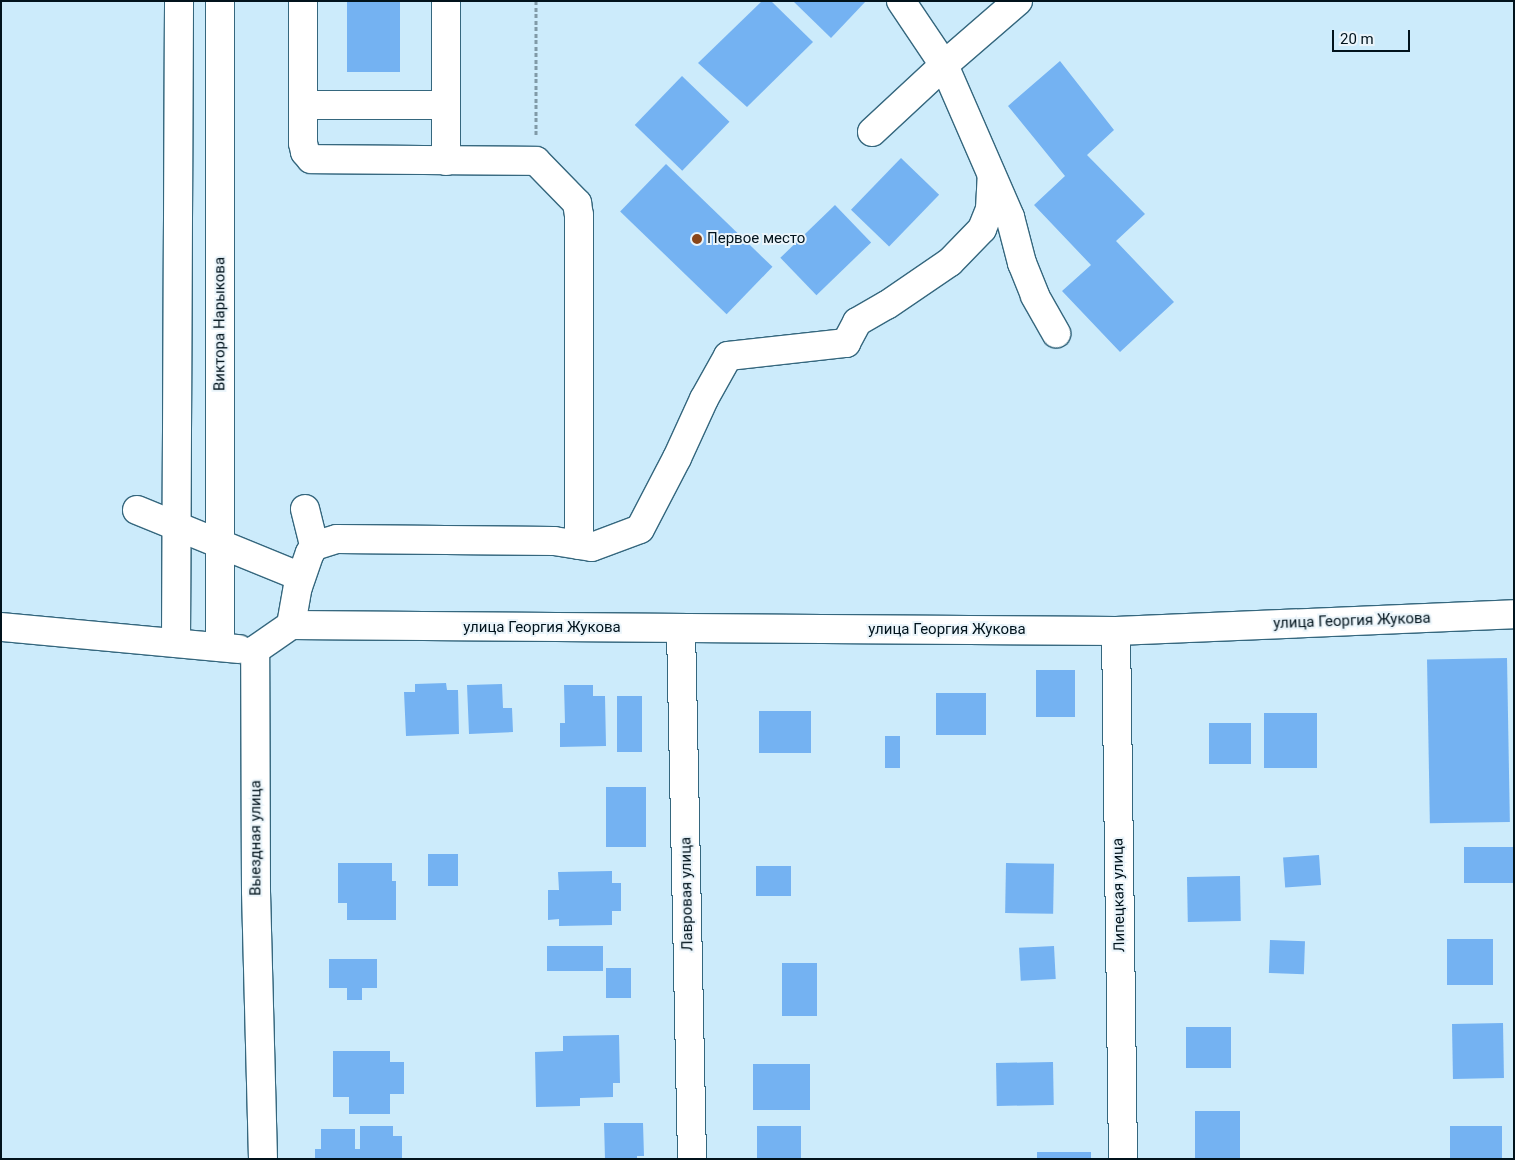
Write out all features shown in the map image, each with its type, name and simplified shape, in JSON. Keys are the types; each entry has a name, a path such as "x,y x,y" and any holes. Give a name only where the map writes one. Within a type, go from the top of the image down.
{"street":[{"path":"176,643 178,1"},
{"name":"Виктора Нарыкова","path":"220,1 220,647"},
{"path":"303,1 303,143 305,152 311,159 536,161 572,196 577,204 579,215 579,545"},
{"path":"446,1 446,161"},
{"path":"901,1 944,64 1010,217 1022,263 1035,296 1056,333"},
{"path":"872,132 944,64 1018,1"},
{"path":"303,105 446,105"},
{"path":"314,546 337,539 554,541 592,547 640,529 673,466 704,399 728,356 846,343 857,322 887,305 950,262 982,229 990,209 992,176"},
{"path":"1,627 255,650 291,624 301,577 314,546 304,509"},
{"path":"137,510 301,577"},
{"name":"улица Георгия Жукова","path":"291,624 682,629 1116,631 1514,614"},
{"name":"Лавровая улица","path":"682,629 692,1159"},
{"name":"Липецкая улица","path":"1116,631 1123,1159"},
{"name":"Выездная улица","path":"255,650 256,891 263,1159"}],"path":[{"path":"536,1 536,161"}],"building":[{"path":"347,1 400,1 400,72 347,72"},
{"path":"762,1 771,1 813,42 747,107 698,63"},
{"path":"793,1 866,1 831,38"},
{"path":"1060,61 1114,130 1087,155 1145,214 1116,241 1174,302 1120,352 1062,291 1091,265 1034,205 1065,176 1008,106"},
{"path":"682,76 729,122 682,171 635,125"},
{"path":"901,158 939,195 889,247 851,210"},
{"name":"Первое место","path":"666,164 772,267 727,314 620,211"},
{"name":"Первое место","path":"835,205 871,242 816,295 780,258"},
{"path":"1507,658 1510,822 1430,823 1427,659"},
{"path":"1036,670 1075,670 1075,717 1036,717"},
{"path":"446,683 447,690 458,690 459,734 406,736 404,692 415,692 415,684"},
{"path":"502,684 503,708 512,708 513,732 469,734 467,685"},
{"path":"564,685 593,685 593,696 605,696 606,746 560,747 560,723 565,723"},
{"path":"936,693 986,693 986,735 936,735"},
{"path":"617,696 642,696 642,752 617,752"},
{"path":"759,711 811,711 811,753 759,753"},
{"path":"1264,713 1317,713 1317,768 1264,768"},
{"path":"1209,723 1251,723 1251,764 1209,764"},
{"path":"885,736 900,736 900,768 885,768"},
{"path":"606,787 646,787 646,847 606,847"},
{"path":"1464,847 1514,847 1514,883 1464,883"},
{"path":"428,854 458,854 458,886 428,886"},
{"path":"1319,855 1321,885 1285,887 1283,858"},
{"path":"338,863 392,863 392,881 396,881 396,920 347,920 347,903 338,903"},
{"path":"1006,863 1054,864 1053,914 1005,913"},
{"path":"756,866 791,866 791,896 756,896"},
{"path":"612,871 612,883 621,883 621,911 612,911 612,925 559,926 559,919 548,920 548,890 559,890 558,872"},
{"path":"1240,876 1241,921 1188,922 1187,877"},
{"path":"1447,939 1493,939 1493,985 1447,985"},
{"path":"1270,940 1305,941 1304,974 1269,973"},
{"path":"547,946 603,946 603,971 547,971"},
{"path":"1054,946 1056,979 1021,981 1019,948"},
{"path":"329,959 377,959 377,988 362,988 362,1000 347,1000 347,988 329,988"},
{"path":"782,963 817,963 817,1016 782,1016"},
{"path":"606,968 631,968 631,998 606,998"},
{"path":"1503,1023 1504,1078 1453,1079 1452,1024"},
{"path":"1186,1027 1231,1027 1231,1068 1186,1068"},
{"path":"619,1035 620,1083 613,1083 613,1097 580,1098 580,1106 536,1107 535,1052 563,1051 563,1036"},
{"path":"333,1051 390,1051 390,1062 404,1062 404,1094 390,1094 390,1114 349,1114 349,1097 333,1097"},
{"path":"1053,1062 1054,1105 997,1106 996,1063"},
{"path":"753,1064 810,1064 810,1110 753,1110"},
{"path":"1195,1111 1240,1111 1240,1158 1195,1158"},
{"path":"604,1123 643,1123 644,1156 637,1156 637,1159 605,1159"},
{"path":"360,1126 393,1126 393,1136 402,1136 402,1159 315,1159 315,1149 321,1149 321,1129 355,1129 355,1149 360,1149"},
{"path":"757,1126 801,1126 801,1159 757,1159"},
{"path":"1450,1126 1502,1126 1502,1159 1450,1159"},
{"path":"1037,1152 1091,1152 1091,1159 1037,1159"}],"place":[{"name":"Первое место","path":"697,239"}]}
